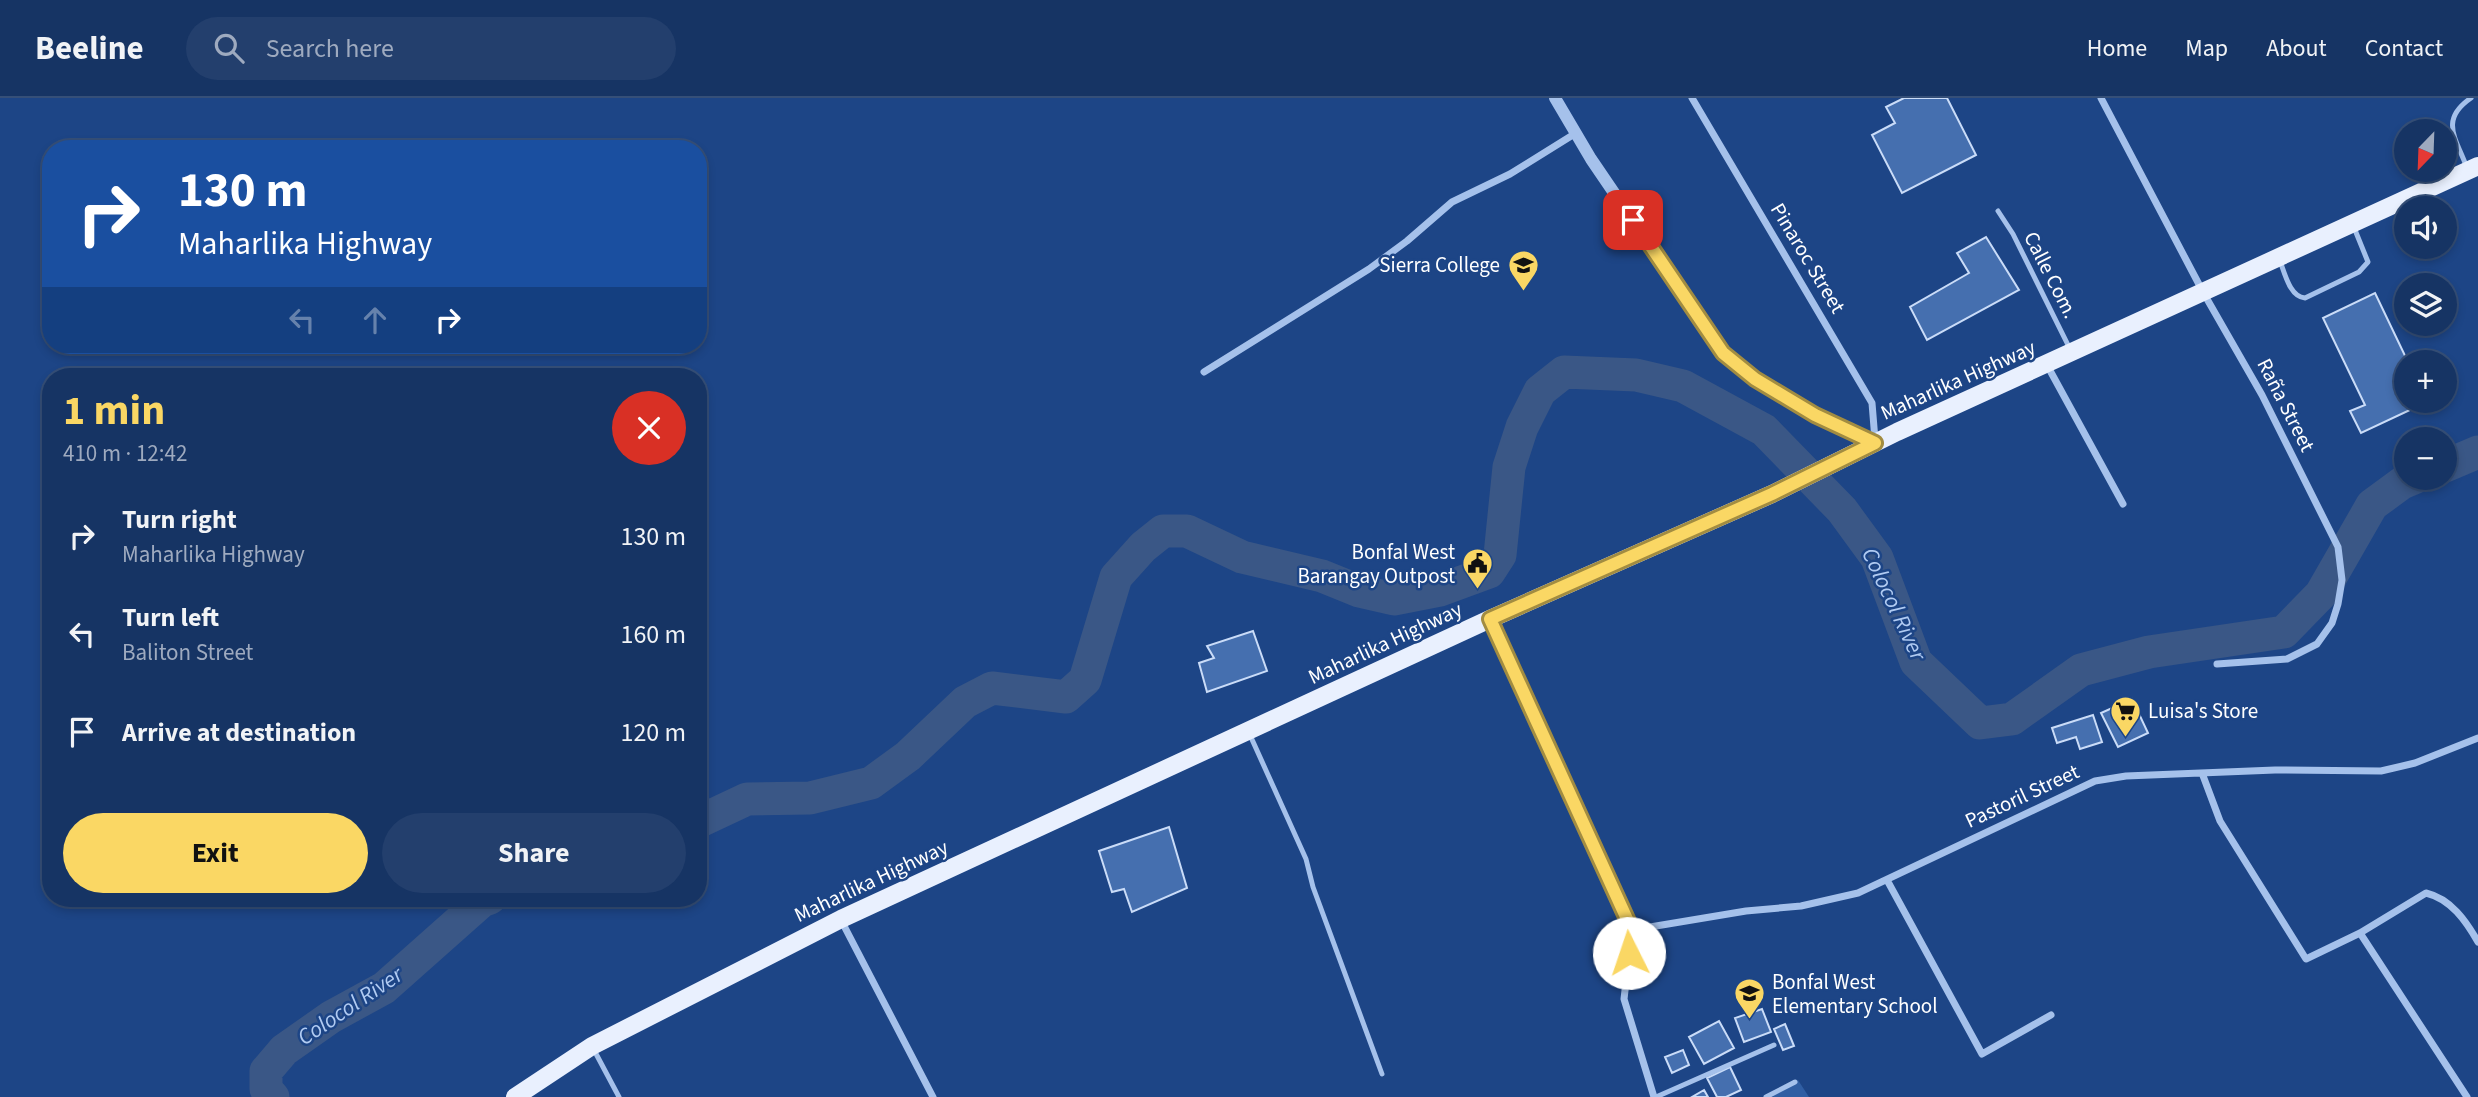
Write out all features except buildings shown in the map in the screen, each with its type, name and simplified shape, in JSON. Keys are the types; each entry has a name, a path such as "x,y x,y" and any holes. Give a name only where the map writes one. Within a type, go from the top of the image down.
{"main road":[{"name":"Maharlika Highway","path":"515,1097 592,1046 841,919 1490,619 1772,494 1875,443 2473,169"}],"street":[{"path":"1555,98 1723,353 1755,379 1815,415 1875,443"},
{"name":"Pinaroc Street","path":"1692,98 1872,403 1875,443"},
{"name":"Raña Street","path":"2101,98 2203,292 2262,395 2338,547 2342,580 2332,623 2317,644 2287,659 2217,664"},
{"path":"1205,372 1369,269 1408,241 1452,202 1510,174 1576,133"},
{"path":"2047,365 2123,504"},
{"path":"1490,619 1632,930 1624,999 1655,1097"},
{"name":"Pastoril Street","path":"1632,930 1746,911 1801,906 1858,892 2095,781 2126,776 2275,770 2381,771 2415,764 2477,740"},
{"path":"2202,773 2220,821 2306,959 2360,933 2426,894 2439,896 2458,913 2478,942"},
{"path":"1887,880 1982,1054 2051,1015"},
{"path":"841,919 933,1097"},
{"path":"2360,933 2467,1097"}],"lane":[{"path":"2471,98 2455,112 2451,122 2473,169"},
{"name":"Calle Com.","path":"1998,211 2013,234 2073,354"},
{"path":"2279,260 2293,292 2305,298 2366,266 2368,262 2353,225"},
{"path":"1248,731 1306,859 1313,887 1382,1074"},
{"path":"1655,1097 1774,1045"},
{"path":"592,1046 619,1097"},
{"path":"1766,1097 1795,1082"}],"shaded area":[{"path":"1798,1080 1809,1097 1772,1097"}],"waterway":[{"name":"Colocol River","path":"707,818 747,799 810,798 871,783 908,756 965,702 992,688 1066,697 1085,680 1116,577 1143,547 1163,531 1187,531 1242,557 1322,576 1359,591 1394,599 1440,590 1489,572 1500,555 1509,467 1522,427 1540,391 1564,372 1636,375 1683,386 1764,430 1842,510 1877,558 1916,662 1980,723 2012,719 2081,670 2149,652 2284,632 2321,594 2372,505 2394,489"},
{"name":"Colocol River","path":"2457,461 2478,452"},
{"name":"Colocol River","path":"273,1097 266,1089 266,1071 284,1050 331,1017 384,988 475,907"}],"place":[{"name":"Sierra College","path":"1523,292"},
{"name":"Bonfal West Barangay Outpost","path":"1478,591"},
{"name":"Luisa's Store","path":"2125,738"},
{"name":"Bonfal West Elementary School","path":"1749,1021"}],"route":[{"path":"1629,953 1632,930 1490,619 1772,494 1875,443 1815,415 1755,379 1723,353 1633,220"}]}
